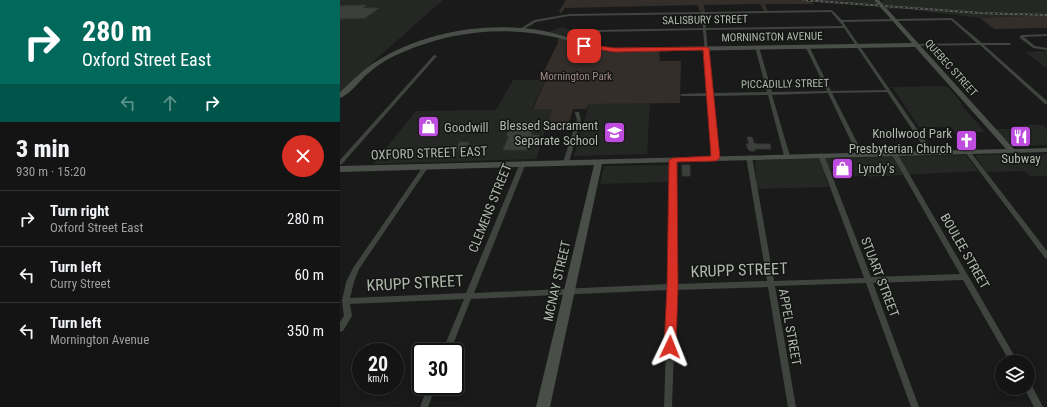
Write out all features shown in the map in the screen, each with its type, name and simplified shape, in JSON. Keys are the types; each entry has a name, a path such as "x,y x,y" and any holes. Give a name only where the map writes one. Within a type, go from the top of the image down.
{"street":[{"name":"QUEBEC STREET","path":"876,0 1010,150"},
{"path":"520,30 535,21 558,16 703,12 832,11 841,21 930,152"},
{"path":"703,12 716,158"},
{"path":"841,21 952,19 1047,103"},
{"name":"SALISBURY STREET","path":"566,39 581,33 596,31 845,27"},
{"name":"MORNINGTON AVENUE","path":"340,96 378,63 414,45 468,32 493,29 520,30 548,34 584,46 604,50 1009,44"},
{"path":"1047,35 1026,35 1022,36 1022,38 1034,46 1047,49"},
{"path":"807,46 828,92 860,154"},
{"path":"757,47 787,156"},
{"path":"340,163 435,56"},
{"name":"PICCADILLY STREET","path":"682,95 888,91"},
{"path":"566,162 579,120 577,112"},
{"path":"1043,150 1047,158"},
{"name":"OXFORD STREET EAST","path":"340,169 1043,150"},
{"path":"967,151 1047,256"},
{"name":"BOULEE STREET","path":"894,153 1010,355"},
{"name":"STUART STREET","path":"821,155 915,407"},
{"name":"APPEL STREET","path":"749,157 792,407"},
{"path":"668,407 672,287 673,160"},
{"name":"MCNAY STREET","path":"543,407 599,161"},
{"name":"CLEMENS STREET","path":"450,343 523,163"},
{"path":"340,329 348,316 346,301 350,282 356,268 426,166"},
{"name":"KRUPP STREET","path":"346,301 868,279 965,277"},
{"path":"424,407 429,395"},
{"path":"1032,395 1039,407"}],"shaded area":[{"path":"340,0 443,0 340,91"},
{"path":"796,0 872,0 883,2 882,0 1047,0 1047,15 980,18 904,9 889,9 887,7"},
{"path":"563,27 578,33 566,36 548,32"},
{"path":"1047,51 1047,69 1025,52"},
{"path":"513,80 545,80 532,109 552,109 536,159 373,164 416,111 496,110"},
{"path":"947,86 961,102 961,105 985,132 955,133 951,127 919,127 892,87"},
{"name":"Blessed Sacrament Separate School","path":"650,103 647,154 574,156 589,104"},
{"path":"1023,125 1043,125 1047,129 1047,145 1013,146 994,129 1026,129"},
{"path":"1047,154 1047,176 1030,176 1025,171 986,172 975,155"},
{"path":"966,155 978,171 865,177 825,175 829,187 757,189 755,160"},
{"path":"669,165 668,182 600,184 604,166"}],"green space":[{"path":"566,0 795,0 812,1 813,4 765,4 768,11 764,11 760,4 704,5 705,11 699,11 698,5 565,8 561,14 559,11"},
{"path":"1047,15 1047,28 994,29 980,18"},
{"name":"Mornington Park","path":"560,38 584,47 600,50 659,50 660,61 681,61 680,103 589,104 586,109 573,109 569,122 548,122 552,109 533,109 546,79 540,79 559,41 556,41"}],"building":[{"path":"366,5 363,8 379,8 365,18 340,19 340,6"},
{"path":"513,122 536,122 531,135 539,135 536,144 529,144 527,150 503,150 509,136 506,136"},
{"path":"747,137 752,137 754,143 757,144 770,144 771,149 755,149 755,151 750,151 746,144 749,144"},
{"path":"460,142 469,142 465,150 455,150"},
{"path":"682,165 690,165 690,176 682,176"}],"railway":[{"path":"803,0 980,13 1047,15"}],"place":[{"name":"Goodwill","path":"428,127"},
{"name":"Blessed Sacrament Separate School","path":"614,132"},
{"name":"Subway","path":"1021,136"},
{"name":"Knollwood Park Presbyterian Church","path":"967,140"},
{"name":"Lyndy's","path":"843,168"}],"route":[{"path":"584,46 604,50 706,48 716,158 673,160 670,347"}]}
